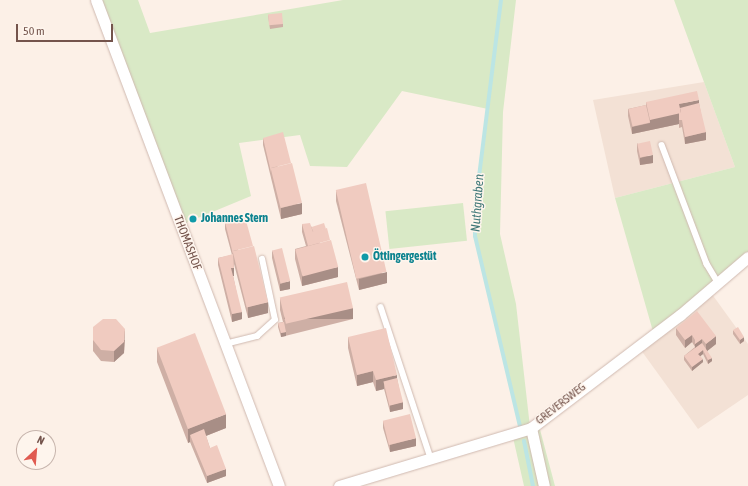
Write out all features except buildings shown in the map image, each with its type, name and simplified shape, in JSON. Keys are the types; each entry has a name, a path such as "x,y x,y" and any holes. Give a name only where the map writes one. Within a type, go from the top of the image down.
{"street":[{"name":"THOMASHOF","path":"96,0 279,486"},
{"name":"GREVERSWEG","path":"339,486 530,428 680,315 748,257"},
{"path":"530,428 544,486"}],"lane":[{"path":"662,145 707,264 718,282"},
{"path":"225,344 257,336 275,320 262,259"},
{"path":"382,307 431,459"}],"shaded area":[{"path":"704,82 735,167 615,198 593,100"},
{"path":"709,290 748,344 748,395 698,429 638,346"}],"green space":[{"path":"96,0 138,0 150,33 343,0 516,0 503,112 500,234 516,304 530,427 538,422 555,486 524,486 512,433 520,426 475,236 475,210 488,109 402,91 347,167 310,166 300,135 239,143 251,196 181,225"},
{"path":"674,0 748,0 748,257 654,335 615,198 735,167"},
{"path":"463,203 467,241 389,249 385,211"}],"waterway":[{"name":"Nuthgraben","path":"501,0 475,210 475,236 520,426"},
{"name":"Nuthgraben","path":"524,441 533,486"}],"place":[{"name":"Johannes Stern","path":"193,219"},
{"name":"Öttingergestüt","path":"365,257"}]}
